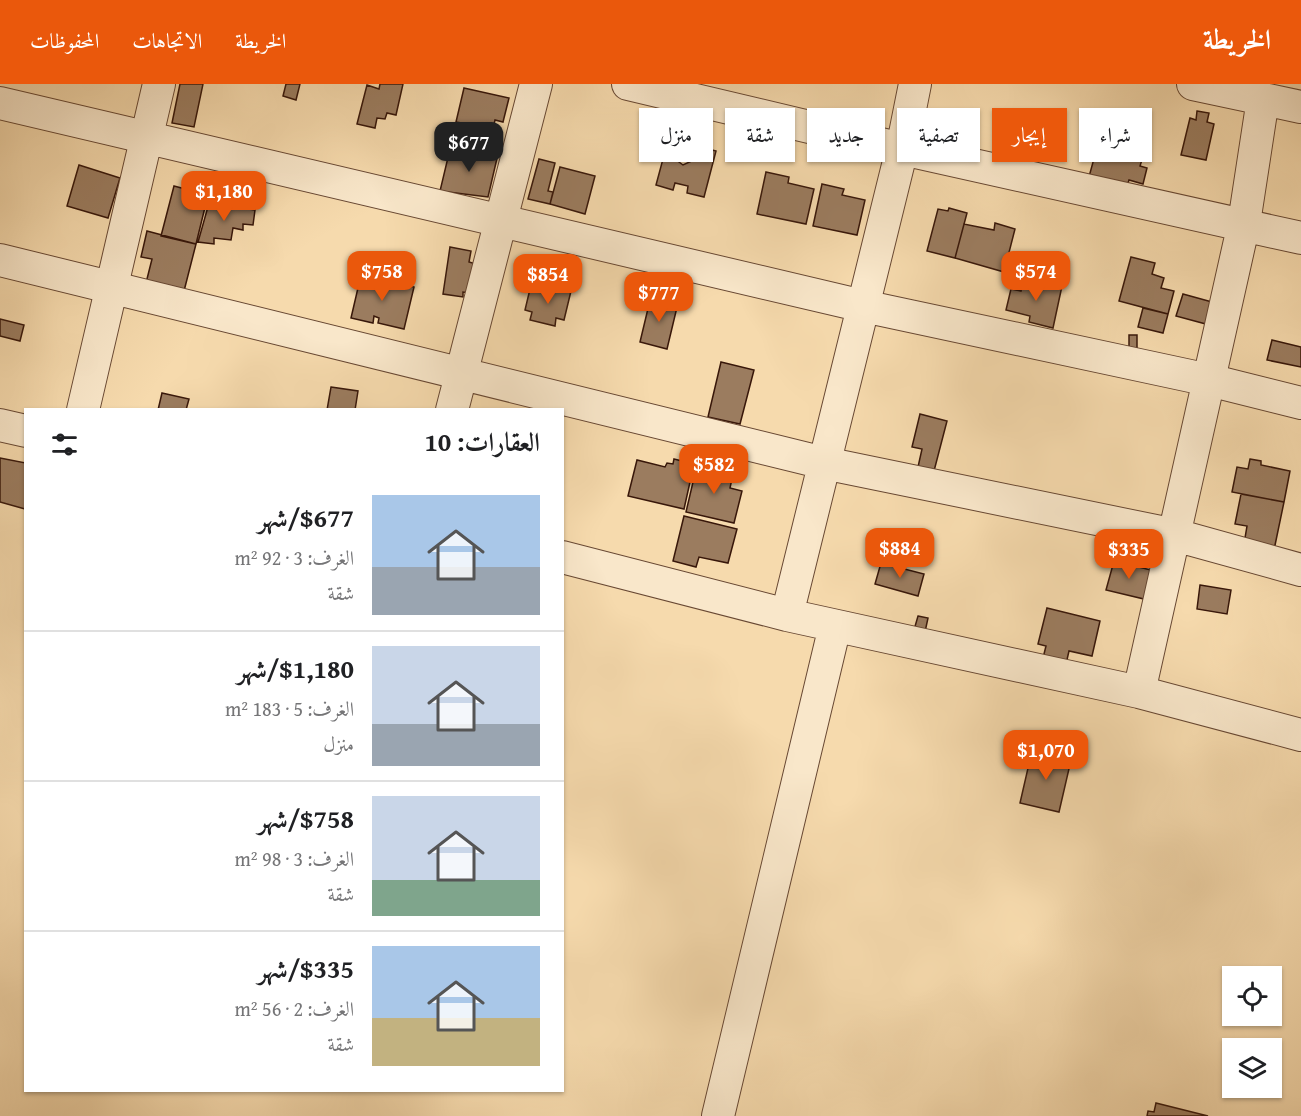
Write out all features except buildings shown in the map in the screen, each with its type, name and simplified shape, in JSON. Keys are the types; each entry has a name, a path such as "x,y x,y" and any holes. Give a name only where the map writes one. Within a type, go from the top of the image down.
{"street":[{"path":"84,408 159,84"},
{"path":"452,408 536,84"},
{"path":"628,84 897,148"},
{"path":"910,108 915,84"},
{"path":"1193,84 1301,107"},
{"path":"1139,692 1244,223 1263,99"},
{"path":"0,103 863,306 1209,380 1301,403"},
{"path":"787,615 899,162"},
{"path":"962,162 1244,223 1301,238"},
{"path":"0,260 824,463 1175,536 1301,570"},
{"path":"0,425 24,431"},
{"path":"564,558 787,615 1139,692 1301,735"},
{"path":"718,1116 835,626"}]}
